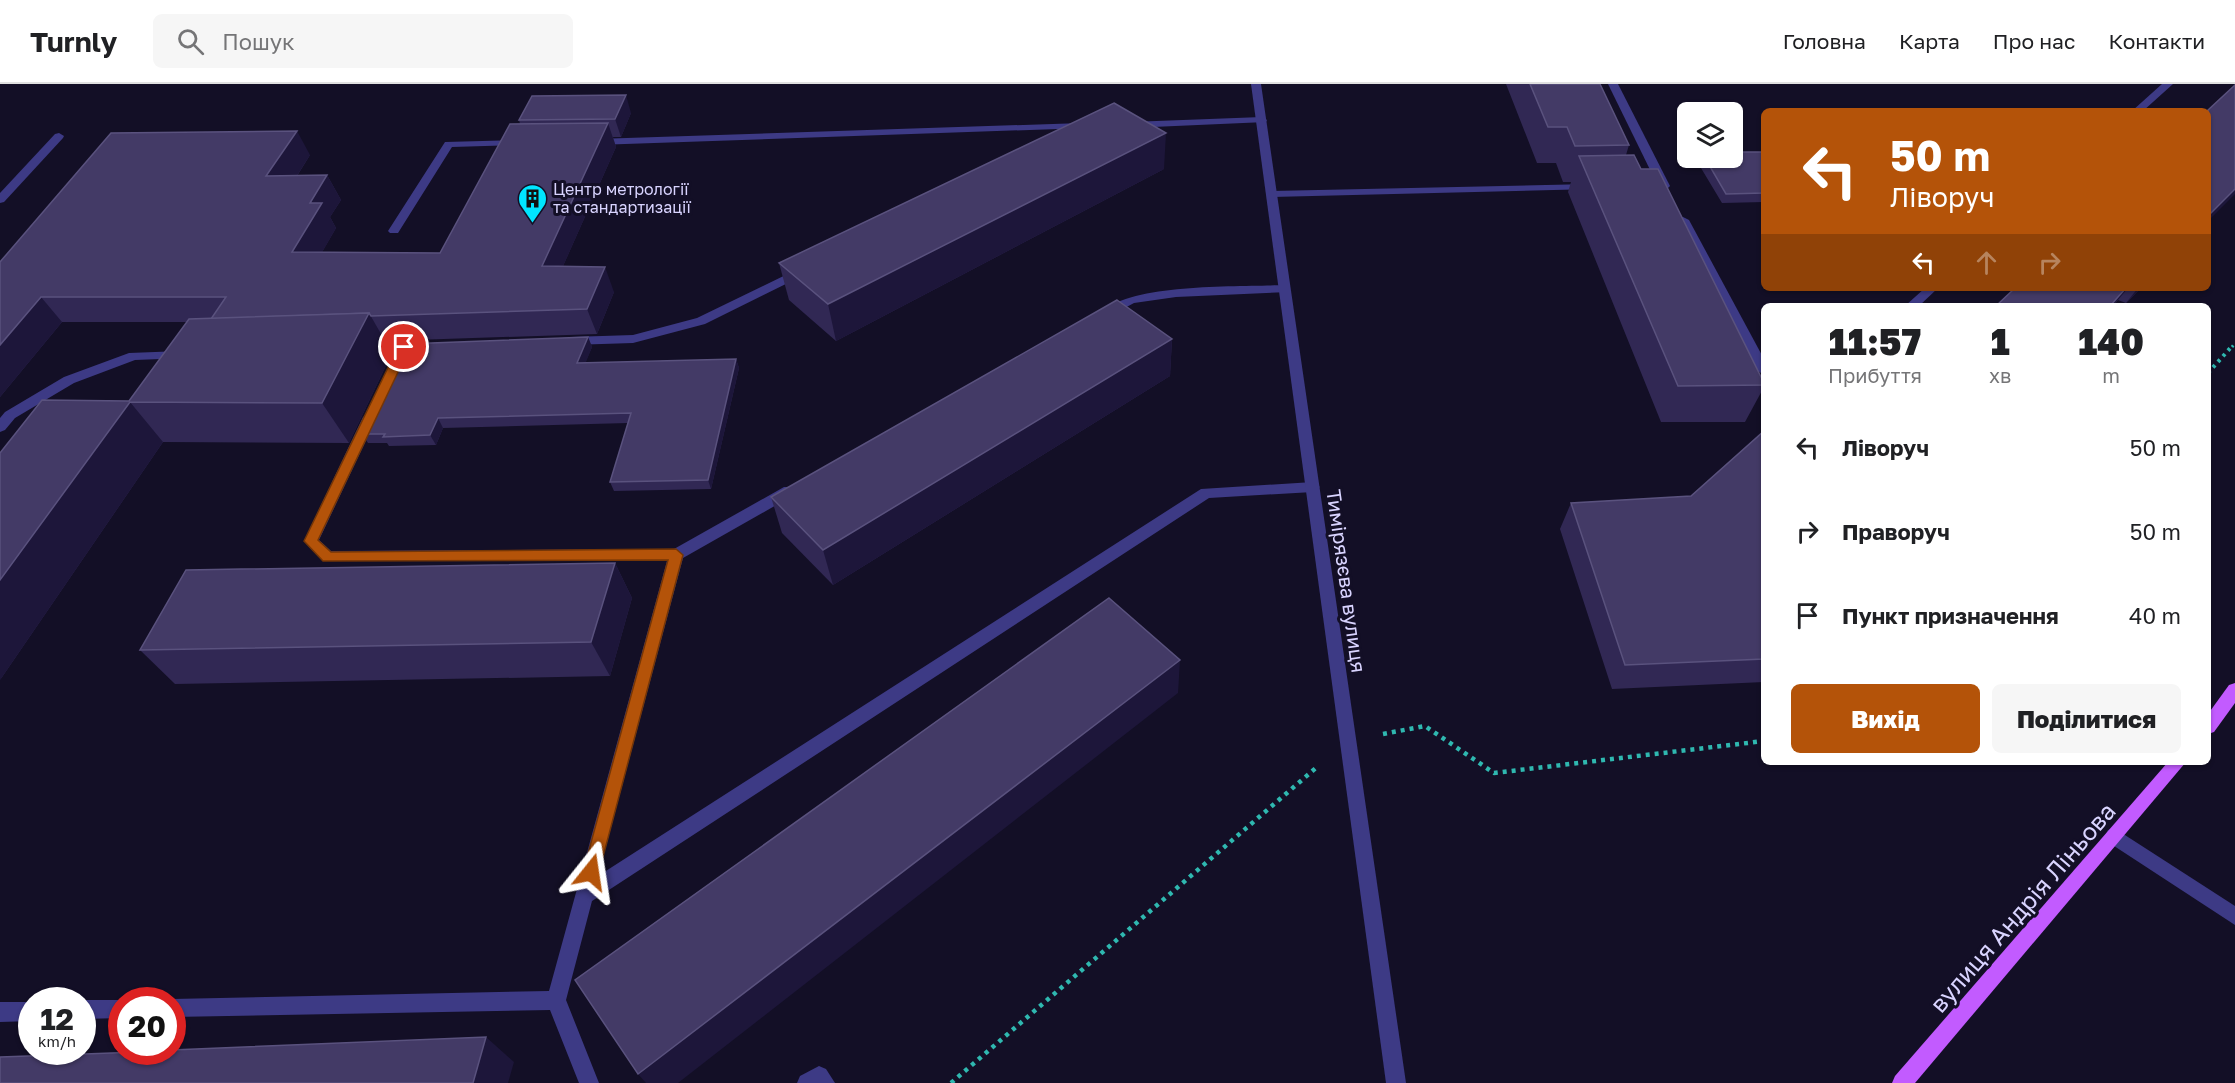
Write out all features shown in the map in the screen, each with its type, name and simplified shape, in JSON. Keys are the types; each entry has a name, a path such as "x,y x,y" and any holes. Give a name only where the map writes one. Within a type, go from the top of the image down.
{"main road":[{"path":"2211,723 2235,690"},
{"name":"вулиця Андрія Ліньова","path":"1902,1083 2175,765"}],"street":[{"name":"Тимірязєва вулиця","path":"1256,84 1396,1083"},
{"path":"1613,84 1665,193 1761,366"},
{"path":"2140,108 2168,84"},
{"path":"1120,125 1262,120"},
{"path":"587,142 679,141 1096,126 1064,142"},
{"path":"0,200 59,136"},
{"path":"394,231 448,144 529,143"},
{"path":"1272,194 1605,187"},
{"path":"553,342 633,339 700,321 807,268"},
{"path":"1090,324 1131,300 1176,293 1285,289"},
{"path":"1914,303 1928,291"},
{"path":"357,349 401,352 438,346"},
{"path":"0,427 10,415 69,380 134,357 192,354"},
{"path":"378,401 310,541 328,557 676,555 800,485"},
{"path":"585,895 1206,494 1313,487"},
{"path":"589,1083 556,1000 676,555"},
{"path":"2114,836 2235,916"},
{"path":"186,1008 556,1000"},
{"path":"0,1012 18,1011"},
{"path":"807,1083 819,1076 825,1083"}],"path":[{"path":"2211,370 2235,343"}],"building":[{"path":"1530,84 1600,84 1629,145 1575,146 1567,127 1548,127"},
{"path":"2235,85 2235,189 2211,213 2211,108"},
{"path":"626,95 615,119 519,120 532,96"},
{"path":"1114,103 1166,133 828,304 779,263"},
{"path":"608,123 542,266 605,267 587,309 211,319 226,297 41,297 0,345 0,262 111,133 297,131 266,176 327,175 310,203 322,203 292,252 440,253 510,124"},
{"path":"1743,152 1761,152 1761,193 1726,194 1711,168 1743,168"},
{"path":"1634,155 1641,169 1658,169 1761,377 1761,385 1678,386 1579,156"},
{"path":"2012,291 2123,291 2113,303 1999,303"},
{"path":"1117,300 1172,339 823,550 771,497"},
{"path":"369,313 322,403 130,402 0,580 0,453 42,400 129,401 189,319"},
{"path":"588,337 577,363 736,359 708,480 610,482 631,413 438,418 430,435 383,437 385,434 362,434 405,344"},
{"path":"1761,434 1761,659 1625,665 1571,503 1691,496"},
{"path":"615,563 591,642 140,650 186,570"},
{"path":"1109,598 1180,660 638,1074 575,980"},
{"path":"486,1037 473,1083 0,1083 0,1057 18,1056 18,1065 96,1065 96,1054 108,1053 108,1065 186,1065 186,1049"}],"place":[{"name":"Центр метрології та стандартизації","path":"532,224"}],"route":[{"path":"404,347 310,541 328,557 676,555 591,872"}]}
